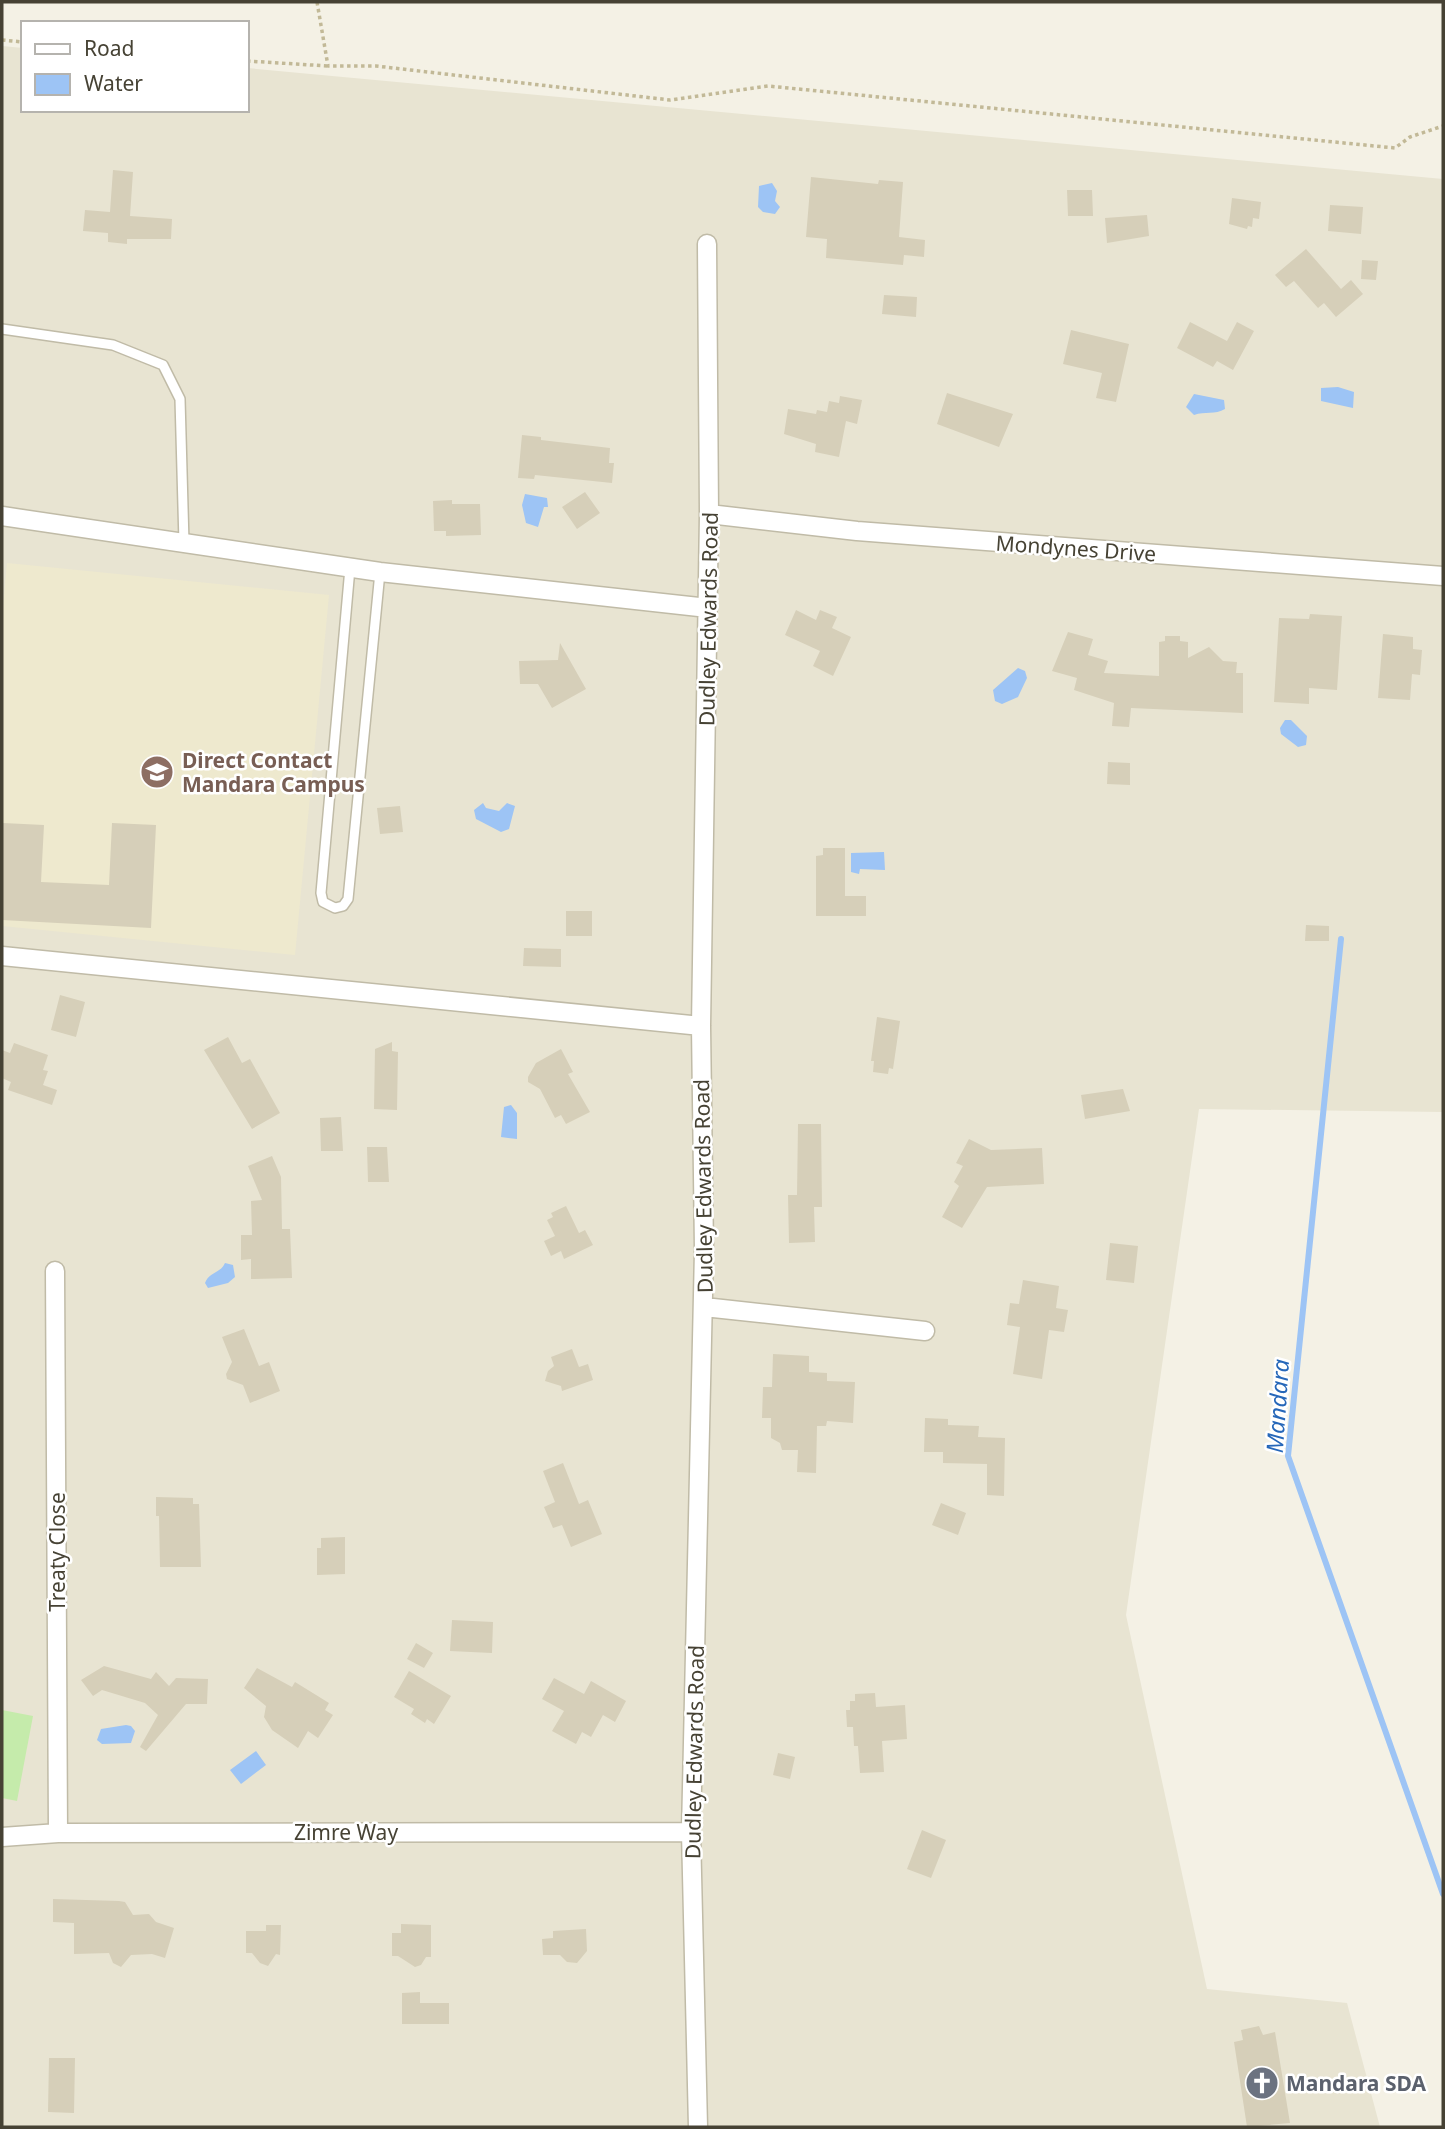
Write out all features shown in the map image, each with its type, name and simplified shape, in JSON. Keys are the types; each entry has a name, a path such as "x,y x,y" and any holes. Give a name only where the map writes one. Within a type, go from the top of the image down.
{"street":[{"name":"Dudley Edwards Road","path":"698,2127 691,1832 704,1307 701,1026 709,514 707,244"},
{"name":"Mondynes Drive","path":"709,514 857,531 1443,576"},
{"path":"2,516 380,572 708,608"},
{"path":"2,956 701,1026"},
{"name":"Treaty Close","path":"55,1271 58,1833"},
{"path":"704,1307 925,1331"},
{"name":"Zimre Way","path":"2,1837 58,1833 691,1832"}],"lane":[{"path":"2,329 113,345 163,365 180,399 184,543"},
{"path":"350,568 321,893 323,902 335,908 343,906 348,899 380,572"}],"path":[{"path":"317,2 328,66"},
{"path":"2,40 21,42"},
{"path":"248,61 376,66 670,100 768,86 1395,148 1410,137 1443,126"}],"shaded area":[{"path":"2,46 21,48 21,112 248,112 248,68 1443,179 1443,1112 1199,1109 1126,1615 1207,1989 1347,2003 1380,2127 2,2127"},
{"name":"Direct Contact Mandara Campus","path":"7,563 329,595 295,955 2,926 2,618"}],"green space":[{"path":"2,1710 33,1716 17,1801 2,1798"}],"water":[{"path":"772,183 777,191 775,201 780,207 775,214 763,212 758,207 759,186"},
{"path":"1338,387 1354,392 1353,408 1321,401 1321,388"},
{"path":"1194,394 1224,400 1225,409 1194,415 1186,407"},
{"path":"525,494 547,498 548,507 544,507 538,527 526,523 522,505"},
{"path":"1018,668 1025,671 1027,678 1018,697 1002,704 995,701 993,690"},
{"path":"1285,720 1291,720 1307,736 1306,745 1298,747 1281,734 1280,728"},
{"path":"483,803 486,808 499,811 507,803 515,806 509,829 501,832 476,819 474,810"},
{"path":"884,852 885,870 860,869 859,874 851,872 851,853"},
{"path":"511,1105 517,1113 517,1139 501,1137 504,1107"},
{"path":"225,1263 233,1265 235,1277 228,1283 208,1288 205,1283 207,1279"},
{"path":"126,1725 135,1731 131,1743 102,1744 97,1740 101,1729"},
{"path":"256,1751 266,1765 241,1784 230,1770"}],"building":[{"path":"113,170 133,172 130,216 172,219 171,239 127,239 127,244 108,242 108,233 83,231 85,210 110,212"},
{"path":"811,177 878,184 879,180 903,182 899,237 925,240 924,257 904,255 903,265 826,258 827,239 806,237"},
{"path":"1067,190 1092,190 1093,216 1068,216"},
{"path":"1232,198 1261,202 1259,219 1253,218 1252,227 1248,226 1247,229 1229,224"},
{"path":"1330,205 1363,207 1361,234 1328,231"},
{"path":"1147,215 1149,236 1107,243 1105,218"},
{"path":"1306,249 1341,289 1351,280 1363,294 1336,317 1324,303 1318,308 1294,281 1286,287 1275,275"},
{"path":"1362,260 1378,261 1376,280 1361,279"},
{"path":"884,295 917,297 916,317 882,314"},
{"path":"1190,322 1227,341 1237,322 1254,331 1233,370 1217,361 1213,367 1177,348"},
{"path":"1071,330 1129,344 1116,402 1096,398 1102,373 1063,364"},
{"path":"947,393 1013,414 999,447 937,424"},
{"path":"840,396 862,400 857,424 846,421 839,457 815,452 816,444 784,434 788,409 816,414 817,410 827,412 829,401 839,403"},
{"path":"522,435 541,437 541,440 610,448 609,463 614,463 612,483 535,475 534,479 518,478"},
{"path":"585,492 600,513 577,529 562,507"},
{"path":"452,500 452,504 480,504 481,535 446,536 446,531 434,531 433,501"},
{"path":"796,610 816,620 820,610 837,617 832,628 851,637 833,676 813,666 820,651 785,635"},
{"path":"1310,614 1342,616 1337,690 1309,688 1309,704 1274,702 1279,618 1309,619"},
{"path":"1068,632 1093,639 1088,655 1108,661 1104,673 1159,676 1159,642 1165,641 1165,636 1180,636 1180,641 1188,642 1188,658 1209,647 1223,661 1237,662 1236,673 1243,673 1243,713 1131,708 1129,727 1112,726 1114,703 1074,690 1077,678 1052,671"},
{"path":"1383,634 1413,637 1413,649 1422,650 1420,675 1412,674 1410,700 1378,698"},
{"path":"560,643 586,689 552,708 538,684 520,684 519,661 558,660"},
{"path":"1108,762 1130,763 1130,785 1107,784"},
{"path":"400,806 403,832 380,834 377,808"},
{"path":"3,823 44,825 41,882 109,885 112,823 156,825 151,928 2,920"},
{"path":"823,848 845,848 845,896 866,896 866,916 816,916 816,856 823,855"},
{"path":"566,911 592,911 592,936 566,936"},
{"path":"1306,925 1329,926 1329,941 1305,941"},
{"path":"524,948 561,949 561,967 523,966"},
{"path":"60,995 85,1002 76,1037 51,1030"},
{"path":"877,1017 900,1021 893,1069 889,1068 888,1074 873,1072 874,1061 871,1061"},
{"path":"228,1037 242,1063 250,1059 280,1113 252,1129 204,1050"},
{"path":"392,1042 392,1051 398,1052 397,1110 374,1109 375,1049"},
{"path":"14,1043 48,1055 43,1070 48,1071 43,1085 57,1090 52,1105 8,1090 11,1082 2,1078 2,1050 10,1053"},
{"path":"561,1049 573,1072 568,1074 590,1112 566,1124 561,1115 555,1118 540,1089 528,1082 536,1063"},
{"path":"1123,1089 1130,1111 1085,1119 1081,1095"},
{"path":"341,1117 343,1151 321,1151 320,1118"},
{"path":"798,1124 821,1124 822,1207 814,1207 815,1242 789,1243 788,1195 797,1195"},
{"path":"969,1139 991,1150 1042,1148 1044,1184 987,1187 962,1228 942,1217 959,1186 954,1182 963,1166 956,1163"},
{"path":"367,1147 387,1147 389,1182 368,1182"},
{"path":"272,1156 281,1177 282,1229 290,1229 292,1278 251,1279 251,1259 241,1260 241,1235 252,1235 251,1201 262,1200 248,1166"},
{"path":"566,1206 579,1233 585,1230 593,1245 564,1259 561,1251 551,1256 544,1241 555,1236 547,1220 553,1217 551,1213"},
{"path":"1110,1243 1138,1246 1134,1283 1106,1280"},
{"path":"1023,1280 1059,1286 1056,1308 1068,1310 1064,1332 1049,1330 1042,1379 1013,1374 1020,1327 1007,1325 1010,1303 1019,1304"},
{"path":"244,1329 259,1366 269,1362 280,1391 250,1403 243,1385 227,1379 226,1374 232,1362 222,1337"},
{"path":"572,1349 579,1367 588,1364 593,1380 562,1391 561,1386 545,1381 548,1371 554,1366 551,1357"},
{"path":"773,1354 809,1356 809,1372 827,1373 827,1381 855,1382 853,1423 827,1421 826,1426 817,1426 816,1473 797,1472 798,1450 782,1450 780,1443 771,1438 771,1418 762,1418 763,1387 772,1387"},
{"path":"925,1418 948,1419 948,1425 979,1426 978,1437 1005,1438 1004,1496 987,1495 987,1464 943,1463 943,1452 924,1452"},
{"path":"563,1463 579,1504 588,1500 602,1534 571,1547 562,1525 553,1528 544,1507 555,1502 543,1471"},
{"path":"156,1497 193,1498 193,1504 199,1504 201,1567 160,1567"},
{"path":"941,1503 966,1513 958,1535 932,1525"},
{"path":"345,1537 345,1574 317,1575 317,1548 321,1548 321,1538"},
{"path":"452,1620 493,1622 492,1653 450,1651"},
{"path":"416,1643 433,1653 424,1668 407,1659"},
{"path":"104,1666 151,1679 156,1672 169,1686 176,1678 208,1679 207,1704 186,1704 146,1751 140,1747 158,1715 145,1703 102,1690 93,1696 81,1680"},
{"path":"257,1668 292,1687 295,1682 329,1703 325,1710 333,1715 318,1738 308,1731 298,1748 272,1730 264,1717 266,1706 244,1688"},
{"path":"409,1671 451,1696 434,1724 427,1719 425,1723 411,1714 414,1709 394,1697"},
{"path":"554,1678 584,1694 591,1681 626,1701 615,1722 603,1715 591,1737 582,1732 576,1744 552,1731 564,1711 542,1699"},
{"path":"875,1693 876,1707 905,1705 907,1739 882,1741 884,1772 860,1773 858,1746 854,1746 853,1727 847,1727 846,1710 850,1710 850,1701 855,1701 855,1694"},
{"path":"778,1753 795,1757 790,1779 773,1775"},
{"path":"922,1830 946,1840 931,1878 907,1869"},
{"path":"53,1899 119,1901 125,1902 133,1915 149,1914 156,1922 174,1928 165,1958 152,1954 131,1955 121,1967 113,1963 109,1953 74,1954 74,1923 53,1922"},
{"path":"401,1924 431,1925 431,1957 426,1957 421,1965 415,1967 398,1956 392,1956 392,1933 401,1933"},
{"path":"266,1925 281,1925 280,1955 276,1954 268,1966 260,1963 252,1953 246,1953 246,1931 266,1931"},
{"path":"586,1929 587,1951 577,1963 567,1962 560,1955 543,1955 542,1939 553,1938 553,1931"},
{"path":"420,1992 420,2003 449,2003 449,2024 402,2024 402,1993"},
{"name":"Mandara SDA","path":"1259,2026 1263,2035 1275,2032 1290,2123 1247,2127 1234,2042 1243,2040 1241,2030"},
{"path":"49,2058 75,2058 74,2113 48,2112"}],"waterway":[{"name":"Mandara","path":"1341,939 1288,1456 1443,1894"}],"place":[{"name":"Direct Contact Mandara Campus","path":"157,772"},
{"name":"Mandara SDA","path":"1262,2083"}]}
